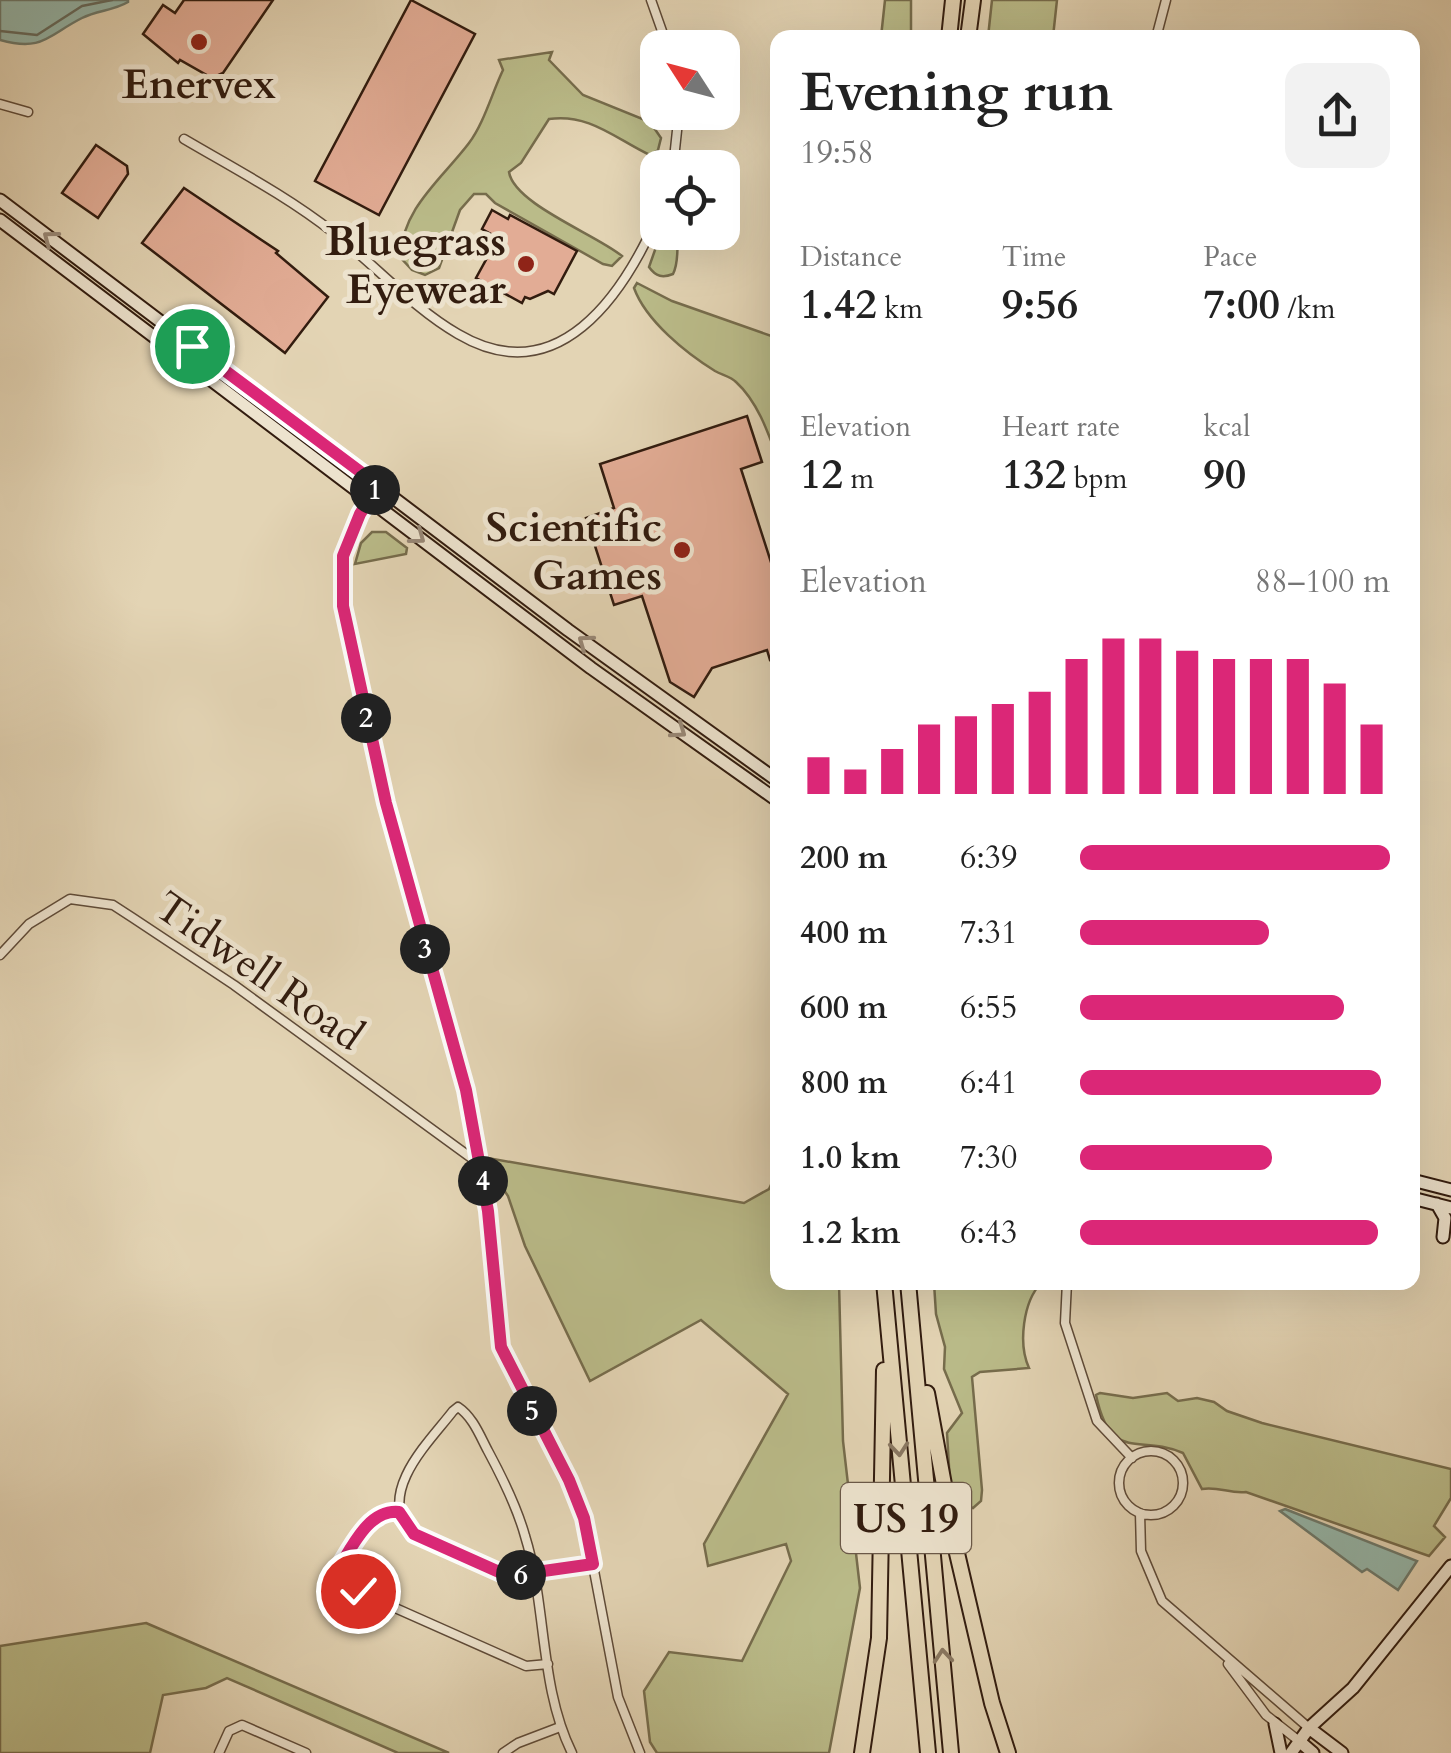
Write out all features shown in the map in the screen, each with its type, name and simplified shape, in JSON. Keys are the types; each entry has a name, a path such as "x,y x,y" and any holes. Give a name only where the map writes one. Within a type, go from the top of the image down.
{"highway":[{"path":"949,30 952,0"},
{"path":"969,30 973,0"},
{"name":"US 19","path":"884,1290 928,1753"},
{"name":"US 19","path":"909,1290 952,1753"},
{"path":"862,1753 879,1638 885,1299"},
{"path":"911,1312 956,1549 1008,1753"}],"street":[{"path":"652,0 662,30"},
{"path":"1158,30 1166,0"},
{"path":"0,104 28,112"},
{"path":"184,140 310,214 453,331 496,348 550,344 594,320 613,298 640,249"},
{"path":"0,200 568,630 770,775"},
{"path":"0,220 368,500 770,795"},
{"path":"378,485 343,556 343,606 386,803 466,1090 480,1165 501,1347 569,1480 584,1518 618,1697 640,1753"},
{"name":"Tidwell Road","path":"0,955 29,924 70,898 113,906 234,985 480,1165"},
{"path":"1420,1182 1451,1190"},
{"path":"1420,1200 1451,1208"},
{"path":"1437,1204 1445,1218 1443,1237 1451,1222"},
{"path":"1067,1290 1065,1323 1098,1421 1132,1458"},
{"path":"572,1753 560,1727 548,1664 532,1574 526,1537 468,1416 458,1407 411,1466 402,1486 399,1512 414,1534 508,1576 532,1574 593,1564"},
{"path":"1153,1452 1164,1454 1180,1468 1183,1490 1172,1508 1162,1514 1140,1513 1125,1502 1121,1474 1132,1458 1153,1452"},
{"path":"399,1512 386,1511 373,1518 335,1574 358,1591 526,1666 548,1664"},
{"path":"1140,1513 1140,1551 1152,1583 1182,1622 1342,1753"},
{"path":"1291,1753 1309,1728 1352,1688 1451,1566"},
{"path":"1216,1648 1276,1724 1313,1753"},
{"path":"1276,1724 1281,1753"},
{"path":"220,1753 229,1731 242,1726 306,1753"},
{"path":"503,1753 560,1727"}],"green space":[{"path":"885,0 911,0 911,30 882,30"},
{"path":"992,0 1057,0 1054,30 989,30"},
{"path":"552,52 549,60 583,95 640,118 640,130 656,130 661,138 658,150 641,150 590,124 549,119 521,163 509,172 525,196 622,256 612,266 495,203 486,194 474,194 460,210 439,268 425,275 412,270 400,257 408,223 416,209 474,135 503,70 499,60"},
{"path":"655,250 678,250 673,274 657,275 649,267"},
{"path":"637,283 672,301 770,336 770,440 743,390 668,335 634,288"},
{"path":"372,532 386,532 407,548 406,554 355,564 361,543"},
{"path":"482,1157 744,1203 770,1187 770,1290 839,1290 843,1441 860,1588 829,1753 657,1753 650,1742 644,1691 669,1652 742,1661 791,1561 786,1544 708,1566 704,1544 788,1394 701,1320 590,1381 525,1246 508,1196"},
{"path":"934,1290 1036,1290 1024,1324 1029,1368 980,1372 972,1377 982,1490 981,1501 973,1508 958,1504 950,1483 947,1433 962,1413 944,1369 945,1347"},
{"path":"1167,1393 1178,1401 1197,1398 1262,1423 1451,1469 1451,1498 1434,1526 1445,1537 1429,1556 1246,1492 1202,1489 1183,1453 1129,1443 1110,1431 1096,1395 1133,1398"},
{"path":"146,1623 449,1753 398,1753 227,1678 206,1688 163,1695 150,1753 0,1753 0,1646"}],"water":[{"path":"0,0 128,2 88,15 44,40 26,44 0,40"},
{"path":"1285,1509 1417,1561 1398,1590 1367,1569 1362,1572 1280,1511"}],"building":[{"name":"Enervex","path":"184,0 273,0 223,73 212,78 180,60 178,63 143,34 163,5 175,13"},
{"path":"411,0 475,34 379,215 315,181"},
{"path":"96,145 127,166 128,174 98,218 62,193"},
{"path":"184,188 278,251 328,297 285,353 142,243"},
{"name":"Bluegrass Eyewear","path":"492,210 508,219 510,215 577,251 554,294 548,291 530,299 525,297 522,303 476,278 498,238 482,229"},
{"name":"Scientific Games","path":"747,416 762,462 741,469 770,559 770,660 767,650 712,668 694,697 670,682 642,596 614,605 586,518 614,508 600,464"}],"place":[{"name":"Enervex","path":"199,42"},
{"name":"Bluegrass Eyewear","path":"526,264"},
{"name":"Scientific Games","path":"682,550"}],"route":[{"path":"192,346 378,485 360,514 343,556 343,606 386,803 466,1090 488,1211 501,1347 569,1480 584,1518 593,1564 508,1576 414,1534 399,1512 386,1511 373,1518 335,1574 358,1591"}]}
